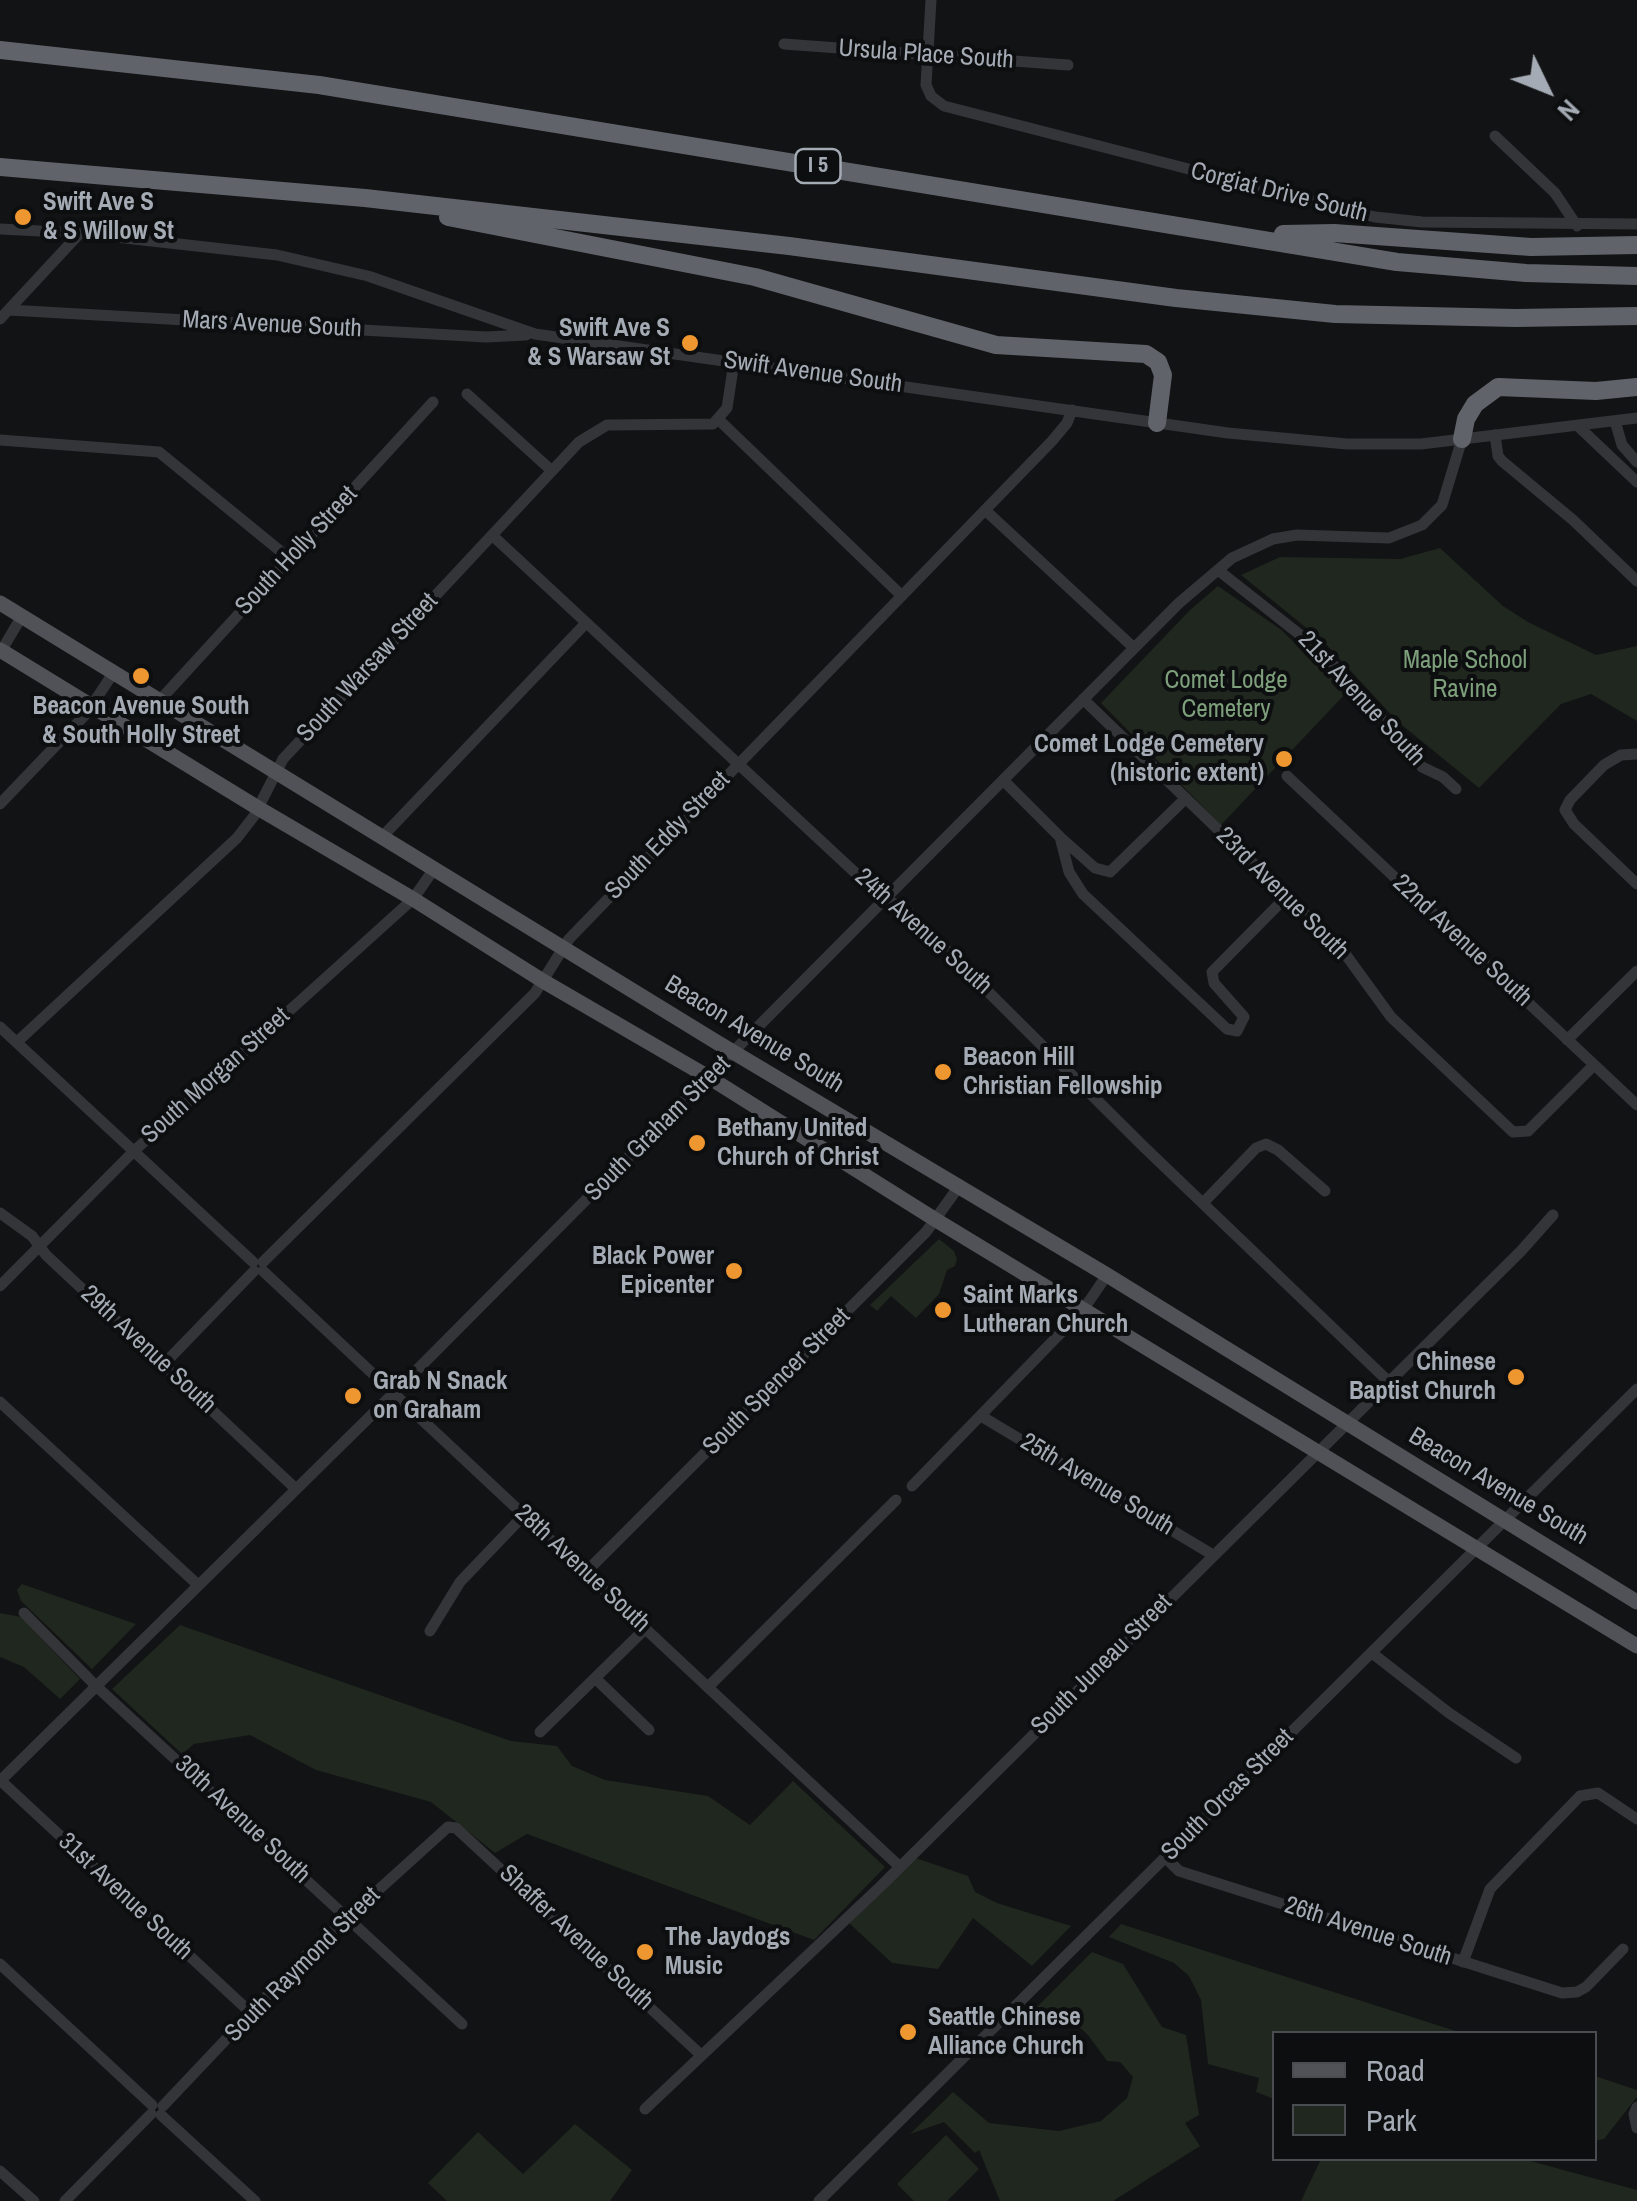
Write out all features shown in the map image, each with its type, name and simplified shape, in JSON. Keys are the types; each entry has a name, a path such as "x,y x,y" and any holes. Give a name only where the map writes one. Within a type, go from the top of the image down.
{"highway":[{"name":"I 5","path":"0,50 319,85 1397,262 1526,273 1637,276"},
{"path":"0,167 365,198 1334,314 1637,316"},
{"path":"365,198 519,233 755,277 996,345 1146,354 1158,362 1163,375 1157,423"},
{"path":"1238,234 1334,233 1531,247 1637,245"},
{"path":"1462,439 1475,404 1498,387 1596,391 1637,387"}],"main road":[{"name":"Beacon Avenue South","path":"0,602 734,1053 960,1186 1635,1598"},
{"path":"0,651 710,1078 936,1220 1637,1646"}],"street":[{"path":"927,55 931,0"},
{"name":"Ursula Place South","path":"784,44 1068,65"},
{"name":"Corgiat Drive South","path":"927,55 926,85 944,106 1375,218 1577,226 1637,224"},
{"path":"1495,136 1555,193 1577,226"},
{"name":"Swift Avenue South","path":"0,228 277,255 368,276 535,334 1157,423 1347,444 1421,444 1637,418"},
{"path":"4,315 80,233"},
{"name":"Mars Avenue South","path":"4,315 486,337 535,334"},
{"path":"734,362 727,408 718,420 902,596"},
{"path":"466,394 552,471"},
{"name":"South Holly Street","path":"161,699 433,402"},
{"name":"South Eddy Street","path":"164,1364 543,981 562,948 1061,431 1072,410"},
{"name":"South Warsaw Street","path":"17,1042 238,838 276,770 588,434 607,426 709,425 718,420"},
{"path":"1615,421 1622,445 1637,462"},
{"path":"1579,427 1637,482"},
{"path":"1494,435 1502,461 1637,580"},
{"name":"South Graham Street","path":"0,1781 710,1078 1132,647 1218,570 1255,546 1284,536 1389,538 1422,525 1442,504 1462,439"},
{"path":"0,440 159,452 290,559"},
{"path":"985,510 1132,647"},
{"name":"24th Avenue South","path":"492,535 738,764 888,899 909,913 1388,1381"},
{"name":"21st Avenue South","path":"1218,570 1313,644 1422,768 1444,778 1456,789"},
{"path":"0,651 22,616"},
{"path":"382,837 586,623"},
{"path":"0,804 93,705 114,672"},
{"name":"23rd Avenue South","path":"1083,699 1346,955 1390,1017 1508,1128 1518,1134 1528,1131 1594,1065"},
{"path":"1637,754 1621,754 1604,765 1565,810 1574,824 1637,884"},
{"name":"22nd Avenue South","path":"1287,776 1637,1105"},
{"path":"1004,780 1095,868 1110,872 1186,798"},
{"path":"1060,837 1069,872 1083,894 1226,1029 1237,1030 1244,1016 1212,978 1215,968 1287,896"},
{"name":"South Morgan Street","path":"0,1286 134,1150 413,899 434,869"},
{"path":"1567,1040 1637,970"},
{"name":"28th Avenue South","path":"0,1027 900,1867"},
{"path":"1204,1202 1256,1148 1266,1144 1325,1190"},
{"name":"South Spencer Street","path":"586,1572 936,1220 960,1186"},
{"name":"29th Avenue South","path":"0,1213 32,1236 296,1489"},
{"name":"South Juneau Street","path":"645,2109 900,1867 1521,1252 1553,1214"},
{"path":"912,1486 1083,1310 1107,1275"},
{"name":"South Orcas Street","path":"819,2201 1637,1390"},
{"path":"0,1402 197,1584"},
{"name":"25th Avenue South","path":"981,1416 1213,1555"},
{"path":"708,1687 896,1500"},
{"path":"430,1632 460,1582 524,1515"},
{"name":"30th Avenue South","path":"24,1613 96,1686 462,2024"},
{"path":"540,1732 646,1628"},
{"path":"1372,1653 1516,1758"},
{"path":"595,1678 649,1730"},
{"name":"31st Avenue South","path":"0,1781 251,2013"},
{"path":"1463,1962 1490,1889 1580,1796 1598,1793 1637,1819"},
{"name":"South Raymond Street","path":"65,2201 347,1917 448,1828"},
{"name":"Shaffer Avenue South","path":"448,1828 456,1828 701,2054"},
{"name":"26th Avenue South","path":"1166,1858 1179,1871 1562,1993 1577,1992 1622,1949"},
{"path":"0,1964 255,2201"},
{"path":"1636,2111 1637,2128"},
{"path":"0,2170 34,2201"}],"green space":[{"name":"Maple School Ravine","path":"1440,548 1503,606 1528,622 1596,655 1637,646 1637,721 1591,694 1561,704 1479,788 1397,721 1325,643 1241,575 1280,557 1400,559"},
{"name":"Comet Lodge Cemetery","path":"1218,586 1280,629 1347,692 1221,825 1101,703"},
{"path":"939,1239 954,1251 955,1266 947,1270 939,1294 916,1318 891,1296 877,1311 870,1305"},
{"path":"22,1584 136,1624 92,1669 21,1601 17,1590"},
{"path":"0,1613 21,1617 80,1679 60,1699 24,1667 0,1657"},
{"path":"180,1625 511,1741 557,1746 572,1766 605,1780 708,1796 750,1825 793,1781 885,1867 814,1940 527,1834 495,1853 431,1802 316,1770 250,1735 194,1744 182,1754 112,1689"},
{"path":"916,1858 968,1876 975,1892 997,1903 1071,1926 1032,1966 973,1918 938,1969 892,1963 849,1923"},
{"path":"1121,1924 1456,2031 1272,2031 1272,2098 1256,2092 1259,2078 1208,2064 1201,2000 1189,1976 1174,1963 1109,1937"},
{"path":"1092,1952 1123,1964 1162,2027 1186,2035 1199,2115 1185,2123 1200,2146 1113,2201 1000,2201 979,2150 975,2153 944,2122 910,2134 953,2092 989,2123 1059,2131 1101,2121 1127,2098 1133,2077 1120,2062 1107,2061 1069,2018 1025,2019"},
{"path":"1597,2077 1637,2090 1637,2097 1604,2139 1597,2141"},
{"path":"575,2124 632,2170 610,2201 447,2201 428,2183 478,2132 523,2174"},
{"path":"946,2135 979,2169 947,2201 914,2201 897,2184"},
{"path":"1320,2161 1530,2161 1637,2190 1637,2201 1301,2201"}],"place":[{"name":"Swift Ave S & S Willow St","path":"23,217"},
{"name":"Swift Ave S & S Warsaw St","path":"690,343"},
{"name":"Beacon Avenue South & South Holly Street","path":"141,676"},
{"name":"Comet Lodge Cemetery (historic extent)","path":"1284,759"},
{"name":"Beacon Hill Christian Fellowship","path":"943,1072"},
{"name":"Bethany United Church of Christ","path":"697,1143"},
{"name":"Black Power Epicenter","path":"734,1271"},
{"name":"Saint Marks Lutheran Church","path":"943,1310"},
{"name":"Chinese Baptist Church","path":"1516,1377"},
{"name":"Grab N Snack on Graham","path":"353,1396"},
{"name":"The Jaydogs Music","path":"645,1952"},
{"name":"Seattle Chinese Alliance Church","path":"908,2032"}]}
